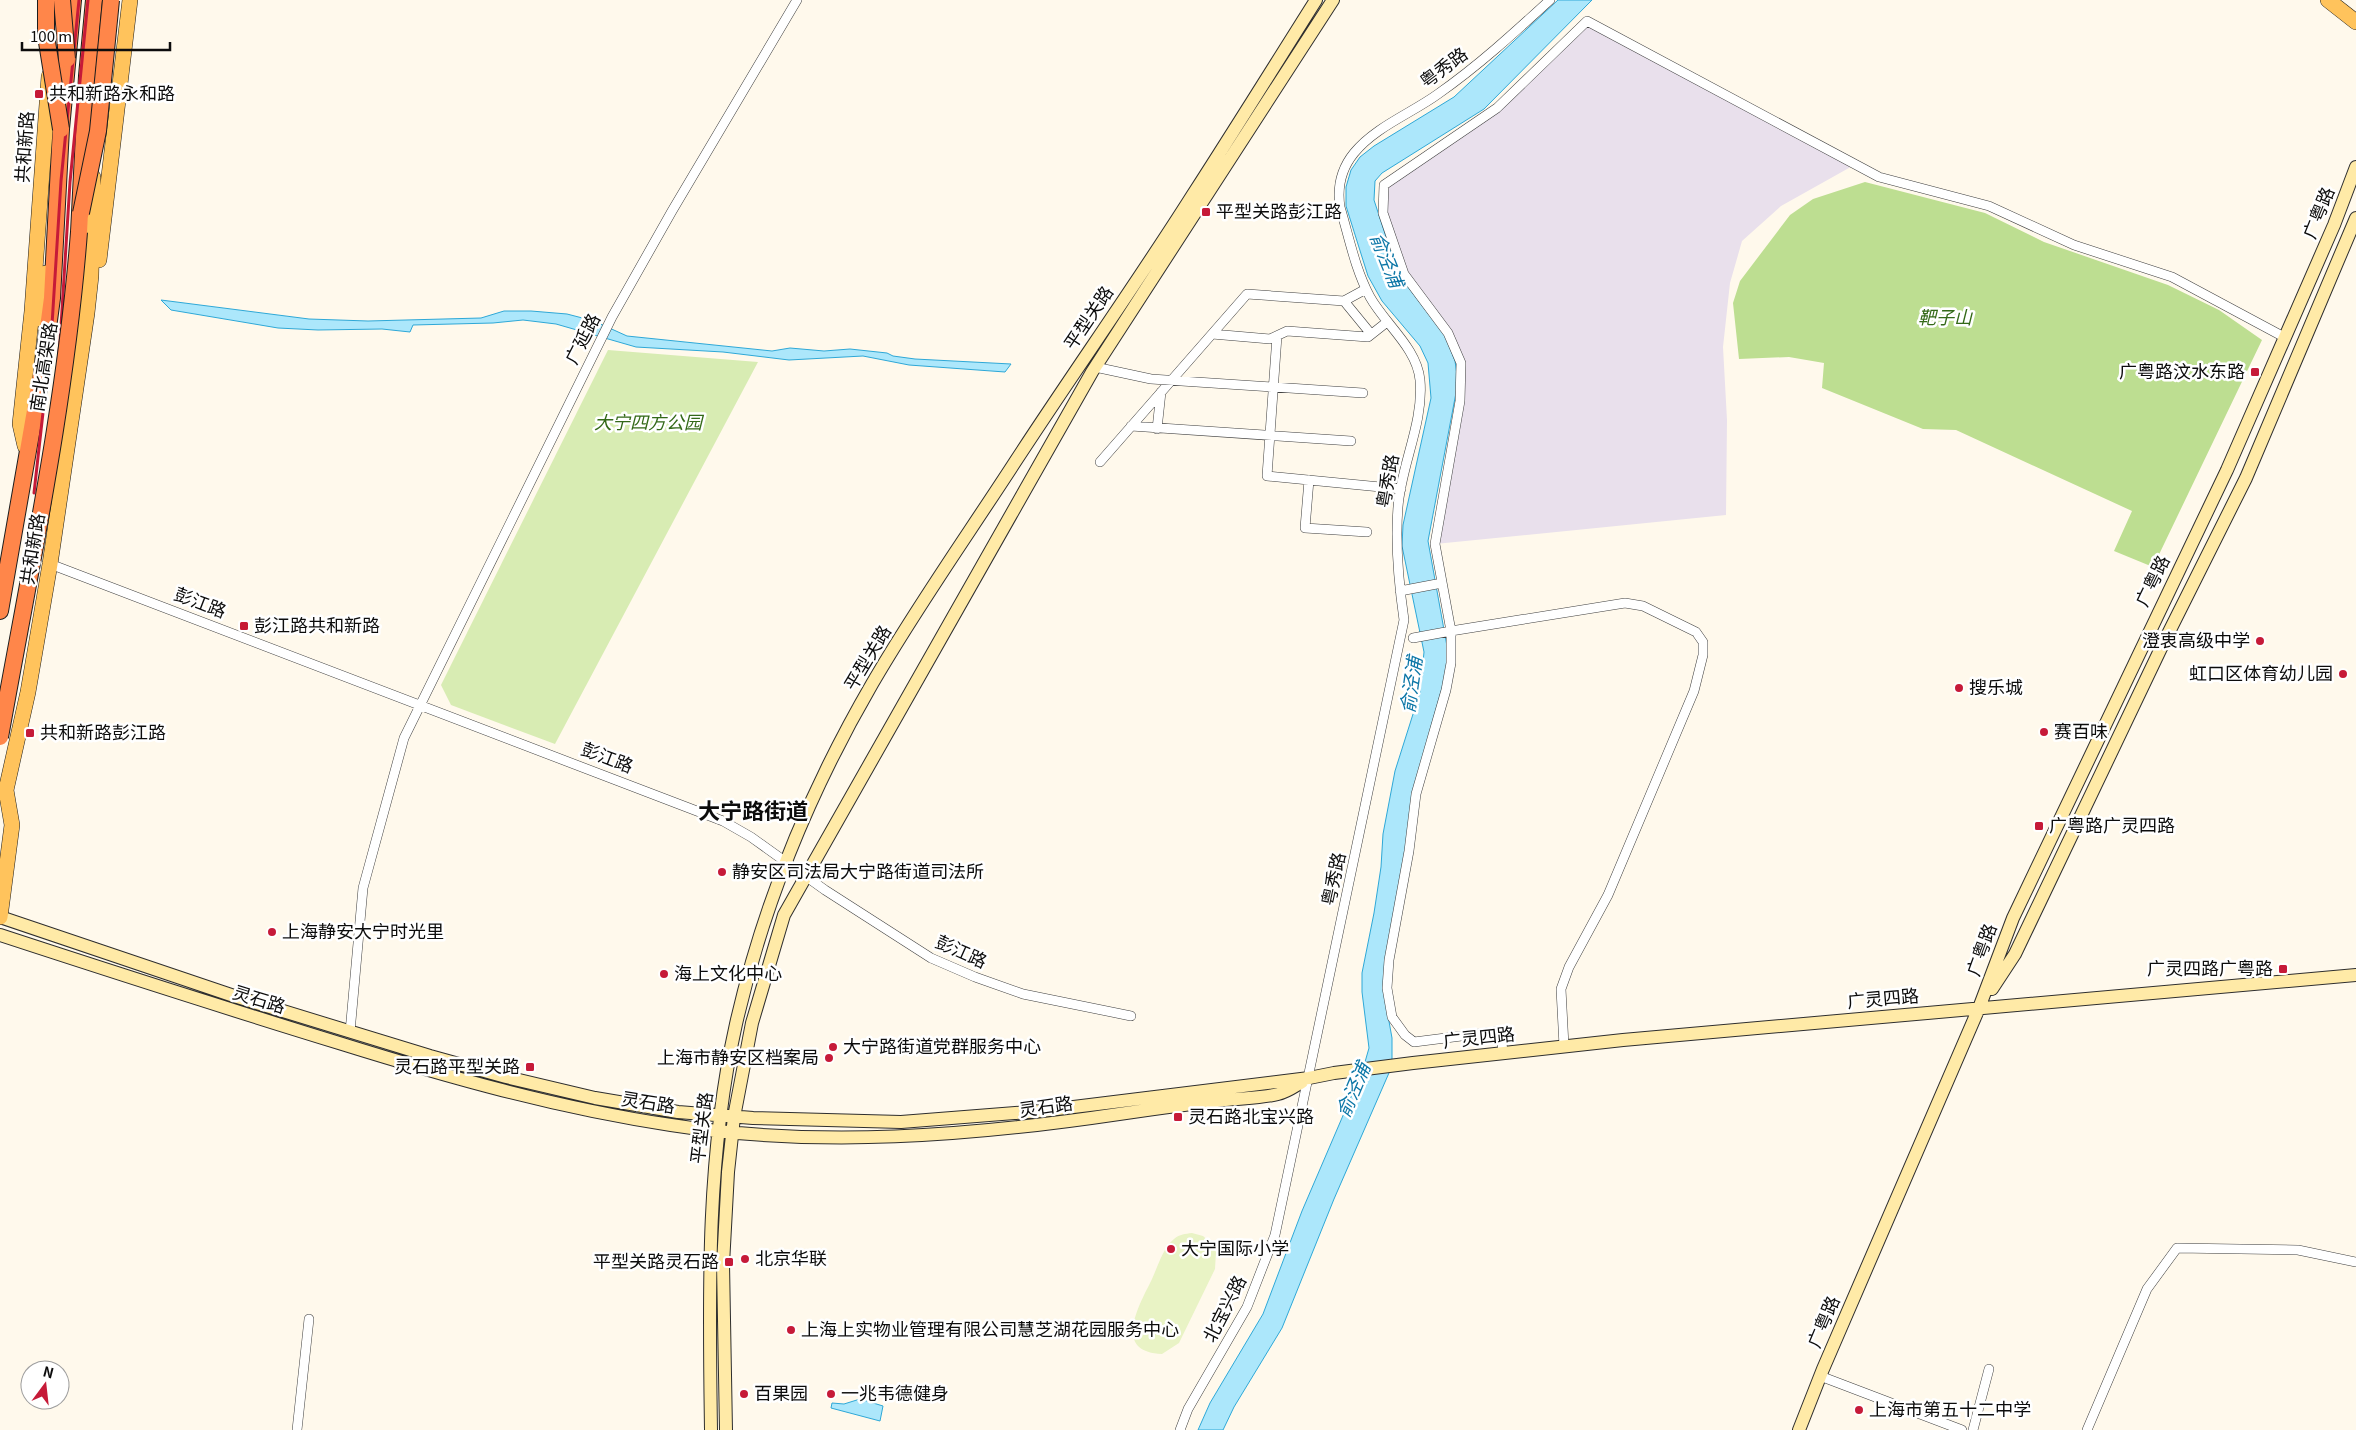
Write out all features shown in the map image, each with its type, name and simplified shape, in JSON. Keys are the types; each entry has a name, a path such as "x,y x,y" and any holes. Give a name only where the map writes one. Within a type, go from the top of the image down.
{"highway":[{"path":"46,0 46,36 61,129"},
{"path":"62,0 67,59"},
{"name":"南北高架路","path":"0,611 44,355 57,229 61,129 73,0"},
{"name":"南北高架路","path":"0,737 64,371 74,301 94,0"},
{"path":"80,213 98,131 110,0"}],"main road":[{"name":"共和新路","path":"24,446 20,424 32,311 53,0"},
{"name":"共和新路","path":"0,599 42,315 67,0"},
{"name":"共和新路","path":"0,806 6,790 28,692 50,564 87,313 91,276 94,137 105,0"},
{"name":"共和新路","path":"87,313 102,241 130,0"},
{"name":"平型关路","path":"711,1430 710,1238 720,1116 736,1025 751,968 787,862 810,803 873,682 1077,367 1191,198 1316,0"},
{"name":"平型关路","path":"726,1430 723,1264 734,1117 752,1023 784,915 1095,367 1333,0"},
{"path":"2328,0 2356,22"},
{"name":"广粤路","path":"1798,1430 1979,1008 2013,918 2227,470 2356,168"},
{"name":"广粤路","path":"1979,1008 2015,954 2162,646 2246,478 2356,218"},
{"name":"共和新路","path":"0,917 12,825 6,790"},
{"name":"灵石路","path":"0,917 234,996 506,1077 578,1094 678,1112 734,1117 842,1122 901,1122 971,1118 1309,1078 1334,1073"},
{"name":"灵石路","path":"0,935 239,1013 502,1091 586,1111 673,1126 733,1132 834,1137 906,1137 969,1133 1039,1126 1175,1106 1280,1094 1309,1078"},
{"name":"广灵四路","path":"1334,1073 1564,1046 2356,975"}],"street":[{"name":"广延路","path":"350,1032 363,888 404,738 612,317 672,211 797,0"},
{"name":"粤秀路","path":"1309,1078 1404,620 1400,591 1398,507 1419,406 1420,380 1418,368 1412,355 1387,322 1366,289 1340,207 1340,183 1346,164 1360,145 1438,94 1469,71 1550,0"},
{"path":"1503,1054 1502,1031 1414,1042 1404,1035 1392,1017 1387,988 1389,960 1409,850 1416,794 1446,690 1451,663 1449,631 1435,544 1460,401 1461,363 1448,333 1404,274 1383,213 1384,185 1497,108 1587,21 1879,177 1989,206 2074,245 2172,277 2284,337"},
{"path":"1100,462 1247,294 1344,301 1366,289"},
{"path":"1344,301 1371,334"},
{"path":"1212,334 1270,339 1287,331 1368,337 1387,322"},
{"path":"1277,336 1267,476 1401,489"},
{"path":"1095,367 1151,379 1363,393"},
{"path":"1157,429 1161,392"},
{"path":"1131,426 1351,441"},
{"path":"1308,480 1305,528 1367,532"},
{"name":"彭江路","path":"50,564 693,808 744,833 931,958 975,977 1023,994 1131,1016"},
{"path":"1400,591 1442,583"},
{"path":"1413,638 1625,603 1643,606 1696,632 1702,642 1703,655 1694,691 1608,895 1569,967 1561,989 1564,1046"},
{"name":"北宝兴路","path":"1180,1430 1188,1410 1247,1307 1267,1260 1282,1210 1309,1078"},
{"path":"2087,1430 2147,1289 2177,1248 2298,1250 2356,1262"},
{"path":"297,1430 309,1319"},
{"path":"1973,1430 1989,1369"},
{"path":"1820,1376 1962,1430"}],"shaded area":[{"path":"1587,21 1856,164 1781,206 1742,241 1730,283 1723,347 1727,420 1726,515 1435,544 1461,363 1404,274 1383,213 1384,185 1485,117"}],"green space":[{"name":"靶子山","path":"1865,182 1985,213 2044,242 2168,285 2219,310 2262,340 2153,567 2114,551 2132,511 1956,430 1923,429 1822,388 1824,363 1789,357 1739,359 1733,303 1740,281 1790,215 1813,199"},
{"name":"大宁四方公园","path":"608,350 758,362 555,744 451,705 441,685"},
{"path":"1192,1233 1203,1236 1211,1243 1216,1252 1215,1269 1179,1343 1162,1354 1146,1351 1137,1345 1133,1336 1136,1313 1167,1247 1178,1236"}],"water":[{"name":"俞泾浦","path":"1558,0 1592,0 1484,109 1382,173 1375,181 1374,200 1398,274 1445,335 1455,361 1458,382 1428,541 1448,652 1447,671 1431,727 1410,825 1385,999 1392,1038 1392,1066 1334,1199 1282,1328 1234,1407 1223,1430 1198,1430 1210,1403 1263,1314 1302,1211 1363,1069 1369,1048 1362,992 1362,973 1381,867 1383,834 1395,771 1420,692 1424,652 1402,546 1403,525 1431,398 1428,363 1420,346 1382,301 1368,276 1346,206 1346,187 1351,170 1360,157 1374,146 1454,97"},
{"path":"161,300 309,319 368,321 481,318 504,311 531,311 567,314 594,321 627,336 772,351 790,348 824,351 850,349 887,353 893,356 915,359 1011,364 1005,372 909,365 863,356 789,360 723,352 636,347 556,324 523,320 493,323 413,325 410,332 382,329 318,330 278,328 171,310"},
{"path":"860,1399 883,1406 880,1421 831,1408 832,1403 844,1404"}],"railway":[{"path":"34,493 51,341 61,181 79,0"},
{"path":"44,494 60,342 70,182 88,0"}],"place":[{"name":"共和新路永和路","path":"39,94"},
{"name":"平型关路彭江路","path":"1206,212"},
{"name":"广粤路汶水东路","path":"2255,372"},
{"name":"彭江路共和新路","path":"244,626"},
{"name":"澄衷高级中学","path":"2260,641"},
{"name":"虹口区体育幼儿园","path":"2343,674"},
{"name":"搜乐城","path":"1959,688"},
{"name":"赛百味","path":"2044,732"},
{"name":"共和新路彭江路","path":"30,733"},
{"name":"广粤路广灵四路","path":"2039,826"},
{"name":"静安区司法局大宁路街道司法所","path":"722,872"},
{"name":"上海静安大宁时光里","path":"272,932"},
{"name":"广灵四路广粤路","path":"2283,969"},
{"name":"海上文化中心","path":"664,974"},
{"name":"大宁路街道党群服务中心","path":"833,1047"},
{"name":"上海市静安区档案局","path":"829,1058"},
{"name":"灵石路平型关路","path":"530,1067"},
{"name":"灵石路北宝兴路","path":"1178,1117"},
{"name":"大宁国际小学","path":"1171,1249"},
{"name":"北京华联","path":"745,1259"},
{"name":"平型关路灵石路","path":"729,1262"},
{"name":"上海上实物业管理有限公司慧芝湖花园服务中心","path":"791,1330"},
{"name":"百果园","path":"744,1394"},
{"name":"一兆韦德健身","path":"831,1394"},
{"name":"上海市第五十二中学","path":"1859,1410"}],"district":[{"name":"大宁路街道","path":"753,811"}]}
